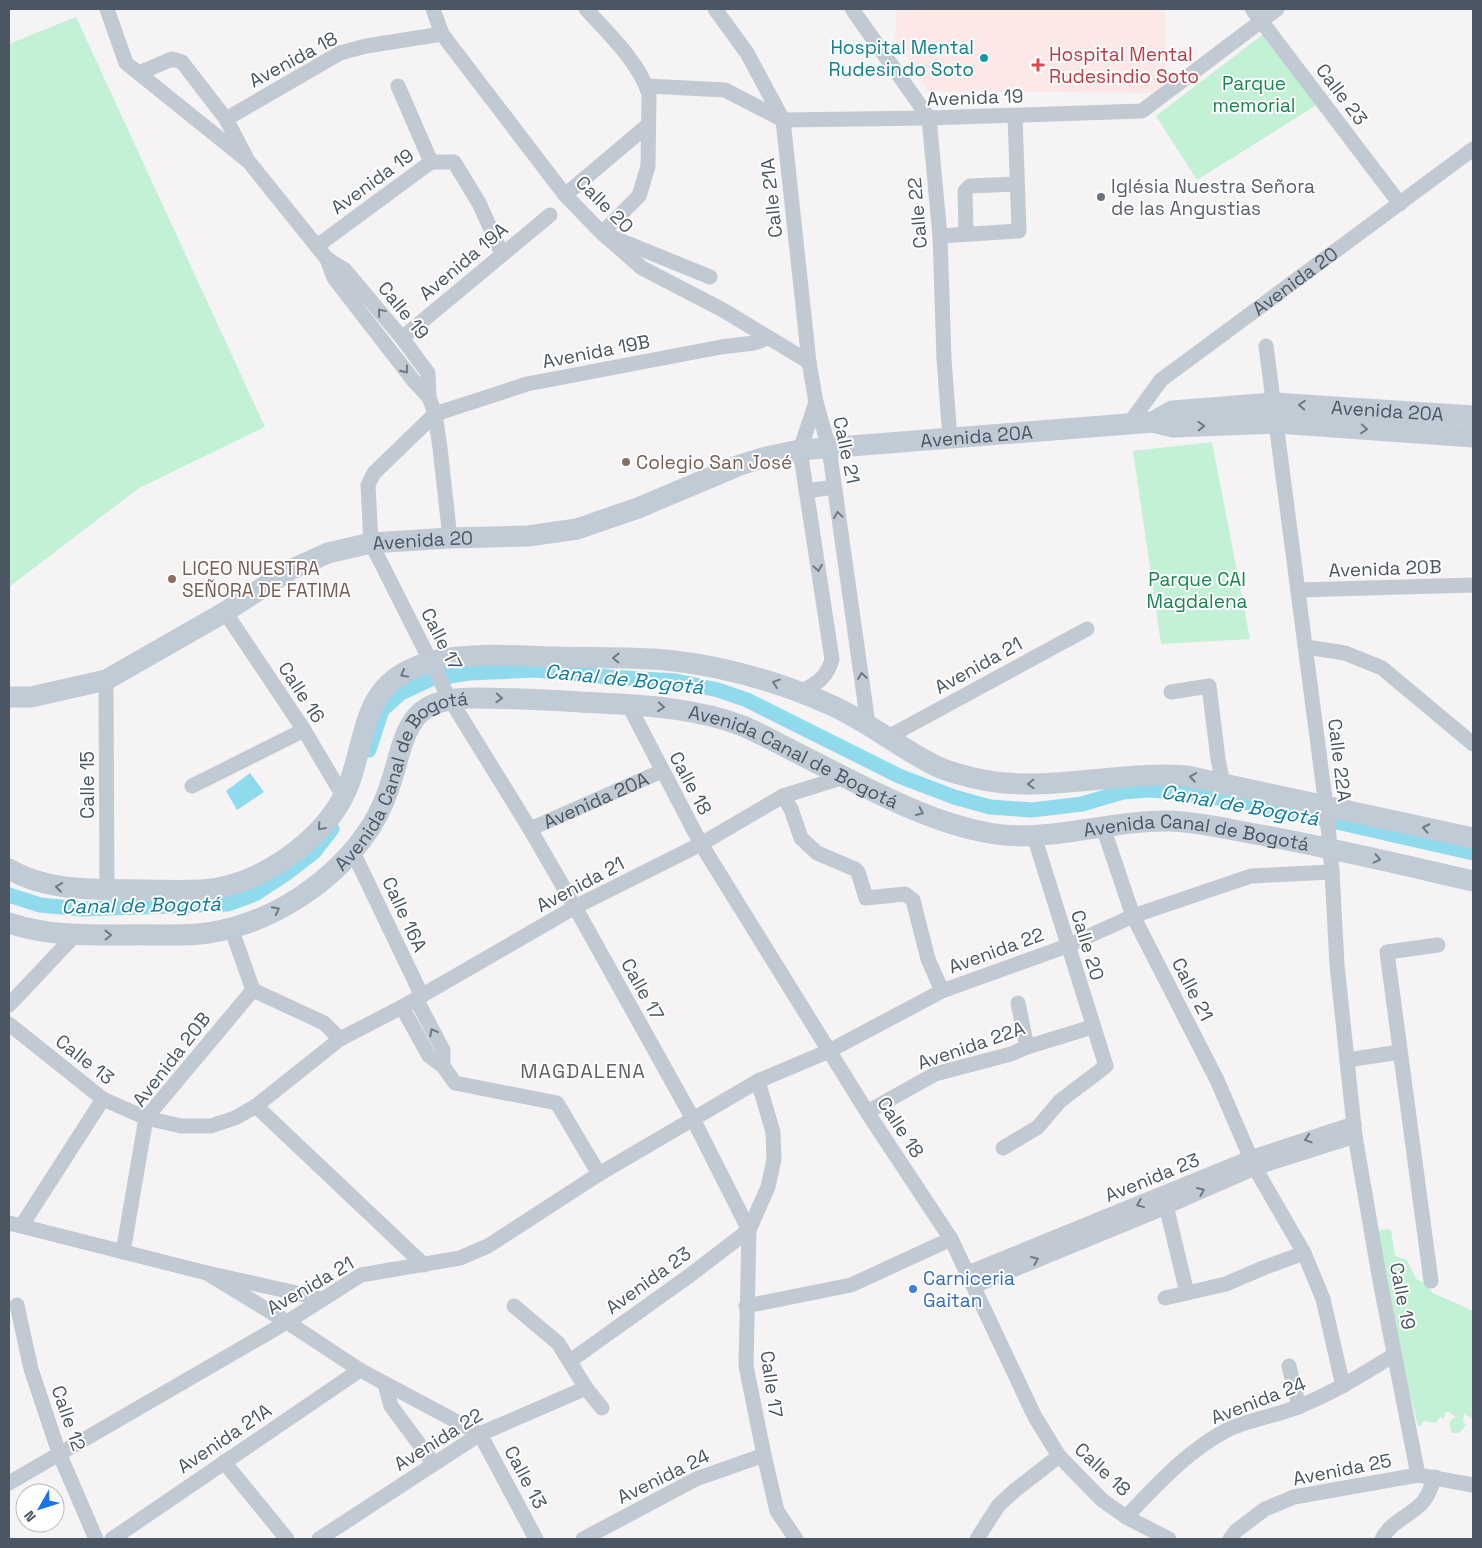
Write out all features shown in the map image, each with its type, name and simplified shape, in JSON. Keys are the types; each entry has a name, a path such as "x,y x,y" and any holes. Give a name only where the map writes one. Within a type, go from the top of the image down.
{"main road":[{"name":"Avenida 20A","path":"1276,413 1473,436"},
{"name":"Avenida 20A","path":"800,450 1153,422 1174,427 1276,413 1473,416"},
{"name":"Avenida 20","path":"9,697 30,697 106,680 225,612 290,570 328,553 371,543 528,536 577,529 638,508 740,465 800,450"},
{"name":"Avenida Canal de Bogotá","path":"9,869 23,877 63,888 199,890 224,887 240,881 275,864 306,843 327,821 343,796 348,784 367,717 380,692 395,679 413,669 480,656 654,659 736,672 768,680 800,692 868,724 937,767 963,776 995,783 1026,784 1131,775 1168,774 1223,783 1326,810 1473,838"},
{"name":"Avenida Canal de Bogotá","path":"9,923 46,933 75,935 193,934 231,928 264,916 297,898 326,878 364,836 380,808 393,777 404,739 413,722 426,708 449,698 628,704 672,708 717,717 763,735 844,777 930,816 953,825 988,833 1034,836 1103,826 1157,821 1179,822 1329,844 1473,881"}],"street":[{"name":"Calle 19","path":"107,9 126,63 249,162"},
{"name":"Calle 20","path":"433,9 442,34 565,195 602,233 642,268 723,310 809,362"},
{"path":"586,9 626,53 647,86 649,94 648,166 640,196 602,233 710,277"},
{"name":"Calle 21A","path":"715,9 747,53 783,120 809,362 816,402"},
{"name":"Calle 22","path":"852,9 929,118 940,236 944,359 950,438"},
{"name":"Calle 23","path":"1252,9 1400,204"},
{"name":"Avenida 19","path":"647,86 725,90 783,120 1142,112 1277,9"},
{"name":"Avenida 18","path":"226,119 340,53 366,46 442,34"},
{"name":"Calle 19","path":"139,73 172,59 182,62 226,119 249,162 327,259 334,278 413,380 429,397"},
{"path":"398,86 431,162"},
{"path":"940,236 1019,231 1015,116"},
{"path":"565,195 648,125"},
{"name":"Avenida 20","path":"1129,424 1161,380 1473,149"},
{"name":"Avenida 19","path":"317,246 431,162 454,162 480,203 502,254"},
{"path":"966,233 965,191 970,186 1016,184"},
{"name":"Avenida 19A","path":"402,338 550,215"},
{"name":"Calle 19","path":"327,259 345,270 402,338 428,373 429,397 435,414 450,538"},
{"name":"Avenida 19B","path":"435,414 527,384 720,347 754,343 768,338"},
{"name":"Calle 22A","path":"1266,346 1326,810 1332,872 1336,965 1354,1130"},
{"name":"Calle 21","path":"816,402 829,448 868,724"},
{"name":"Calle 21","path":"800,692 820,681 829,670 832,659 800,450 816,402"},
{"name":"Calle 17","path":"435,414 374,473 368,485 371,543 449,698 530,829 575,907 693,1119 750,1230 746,1306 746,1366 777,1511 796,1539"},
{"path":"806,491 834,487"},
{"name":"Avenida 20B","path":"1298,590 1473,585"},
{"name":"Calle 16","path":"225,612 304,730 343,796"},
{"name":"Avenida 21","path":"888,737 1087,629"},
{"path":"1306,647 1345,653 1382,668 1473,744"},
{"name":"Calle 15","path":"106,680 107,889"},
{"path":"1171,692 1209,686 1218,759 1223,783"},
{"name":"Calle 18","path":"628,704 701,844 867,1112 951,1239 1035,1417 1058,1456 1102,1500 1126,1517 1169,1539"},
{"path":"192,786 304,730"},
{"name":"Avenida 20A","path":"530,829 662,771"},
{"name":"Avenida 21","path":"256,1106 340,1039 402,1007 575,907 701,844 783,796 844,777"},
{"path":"783,796 791,809 802,838 817,853 855,869 858,872 866,898 905,894 913,900 928,959 942,991"},
{"name":"Calle 21","path":"1103,826 1133,916 1217,1080 1252,1163 1304,1253 1323,1299 1343,1386"},
{"name":"Calle 20","path":"1003,1148 1038,1127 1060,1101 1106,1066 1092,1027 1034,836"},
{"name":"Calle 16A","path":"352,850 443,1050 443,1066"},
{"name":"Avenida 22","path":"693,1119 758,1081 829,1051 942,991 1067,946 1133,916 1252,876 1332,872"},
{"path":"231,928 253,990 324,1023 340,1039"},
{"path":"9,1005 75,935"},
{"path":"1432,1281 1387,952 1438,945"},
{"name":"Avenida 20B","path":"122,1252 146,1118 253,990"},
{"path":"1018,1003 1028,1047"},
{"path":"402,1007 429,1056 443,1066 455,1083 557,1103 599,1174"},
{"name":"Calle 13","path":"9,1024 103,1099 146,1118 181,1126 211,1126 235,1118 256,1106"},
{"name":"Avenida 22A","path":"867,1112 935,1074 1011,1054 1092,1027"},
{"path":"1347,1060 1400,1052"},
{"path":"750,1230 768,1187 774,1159 773,1132 758,1081"},
{"path":"103,1099 15,1224 207,1273 323,1299"},
{"path":"256,1106 424,1265"},
{"name":"Avenida 21","path":"9,1483 287,1322 362,1275 460,1258 488,1246 599,1174 693,1119"},
{"name":"Calle 19","path":"1354,1130 1394,1355 1418,1475"},
{"name":"Avenida 23","path":"971,1279 1252,1163 1354,1130"},
{"path":"1165,1200 1188,1293"},
{"name":"Avenida 23","path":"570,1361 750,1230"},
{"path":"746,1306 851,1285 951,1239"},
{"path":"1165,1298 1226,1284 1304,1253"},
{"path":"207,1273 360,1370 480,1434"},
{"name":"Calle 12","path":"17,1305 31,1369 59,1453 96,1539"},
{"path":"514,1306 558,1343 586,1388 602,1408"},
{"name":"Avenida 24","path":"1126,1517 1175,1467 1201,1446 1229,1429 1299,1407 1343,1386 1394,1355"},
{"path":"1288,1366 1299,1407"},
{"name":"Avenida 21A","path":"112,1539 360,1370"},
{"path":"385,1384 392,1406 434,1464"},
{"name":"Avenida 22","path":"319,1539 480,1434 586,1388"},
{"name":"Calle 13","path":"480,1434 536,1539"},
{"name":"Avenida 24","path":"583,1539 696,1479 764,1455"},
{"path":"977,1539 998,1506 1058,1456"},
{"path":"224,1462 287,1539"},
{"name":"Avenida 25","path":"1230,1539 1236,1531 1265,1509 1294,1497 1418,1475 1473,1485"},
{"path":"1382,1539 1386,1530 1421,1505 1428,1495 1435,1477"}],"shaded area":[{"name":"Hospital Mental Rudesindio Soto","path":"897,9 1165,9 1165,93 928,91 895,38"}],"green space":[{"path":"76,17 265,427 139,488 9,587 9,44"},
{"name":"Parque memorial","path":"1266,32 1318,104 1197,180 1156,116"},
{"name":"Parque CAI Magdalena","path":"1212,442 1250,639 1161,644 1133,451"},
{"path":"1384,1229 1391,1230 1395,1256 1407,1260 1416,1279 1423,1282 1433,1293 1473,1311 1473,1420 1464,1413 1463,1421 1466,1425 1459,1433 1452,1433 1449,1424 1456,1417 1449,1412 1445,1412 1444,1419 1440,1417 1436,1423 1423,1421 1421,1426 1418,1426 1410,1394 1405,1395 1377,1232"}],"water":[{"path":"250,773 264,792 237,810 226,791"}],"waterway":[{"name":"Canal de Bogotá","path":"369,750 382,710 401,693 431,679 469,673 536,670 676,681 718,690 747,700 899,776 954,797 990,807 1032,810 1082,804 1123,792 1148,790 1180,792 1262,805 1473,853"},
{"name":"Canal de Bogotá","path":"9,895 40,905 82,909 228,904 255,894 287,873 315,851 332,829"}],"place":[{"name":"Hospital Mental Rudesindo Soto","path":"984,58"},
{"name":"Hospital Mental Rudesindio Soto","path":"1038,65"},
{"name":"Iglésia Nuestra Señora de las Angustias","path":"1101,197"},
{"name":"Colegio San José","path":"626,462"},
{"name":"LICEO NUESTRA SEÑORA DE FATIMA","path":"172,579"},
{"name":"Carniceria Gaitan","path":"913,1289"}],"district":[{"name":"MAGDALENA","path":"583,1071"}]}
